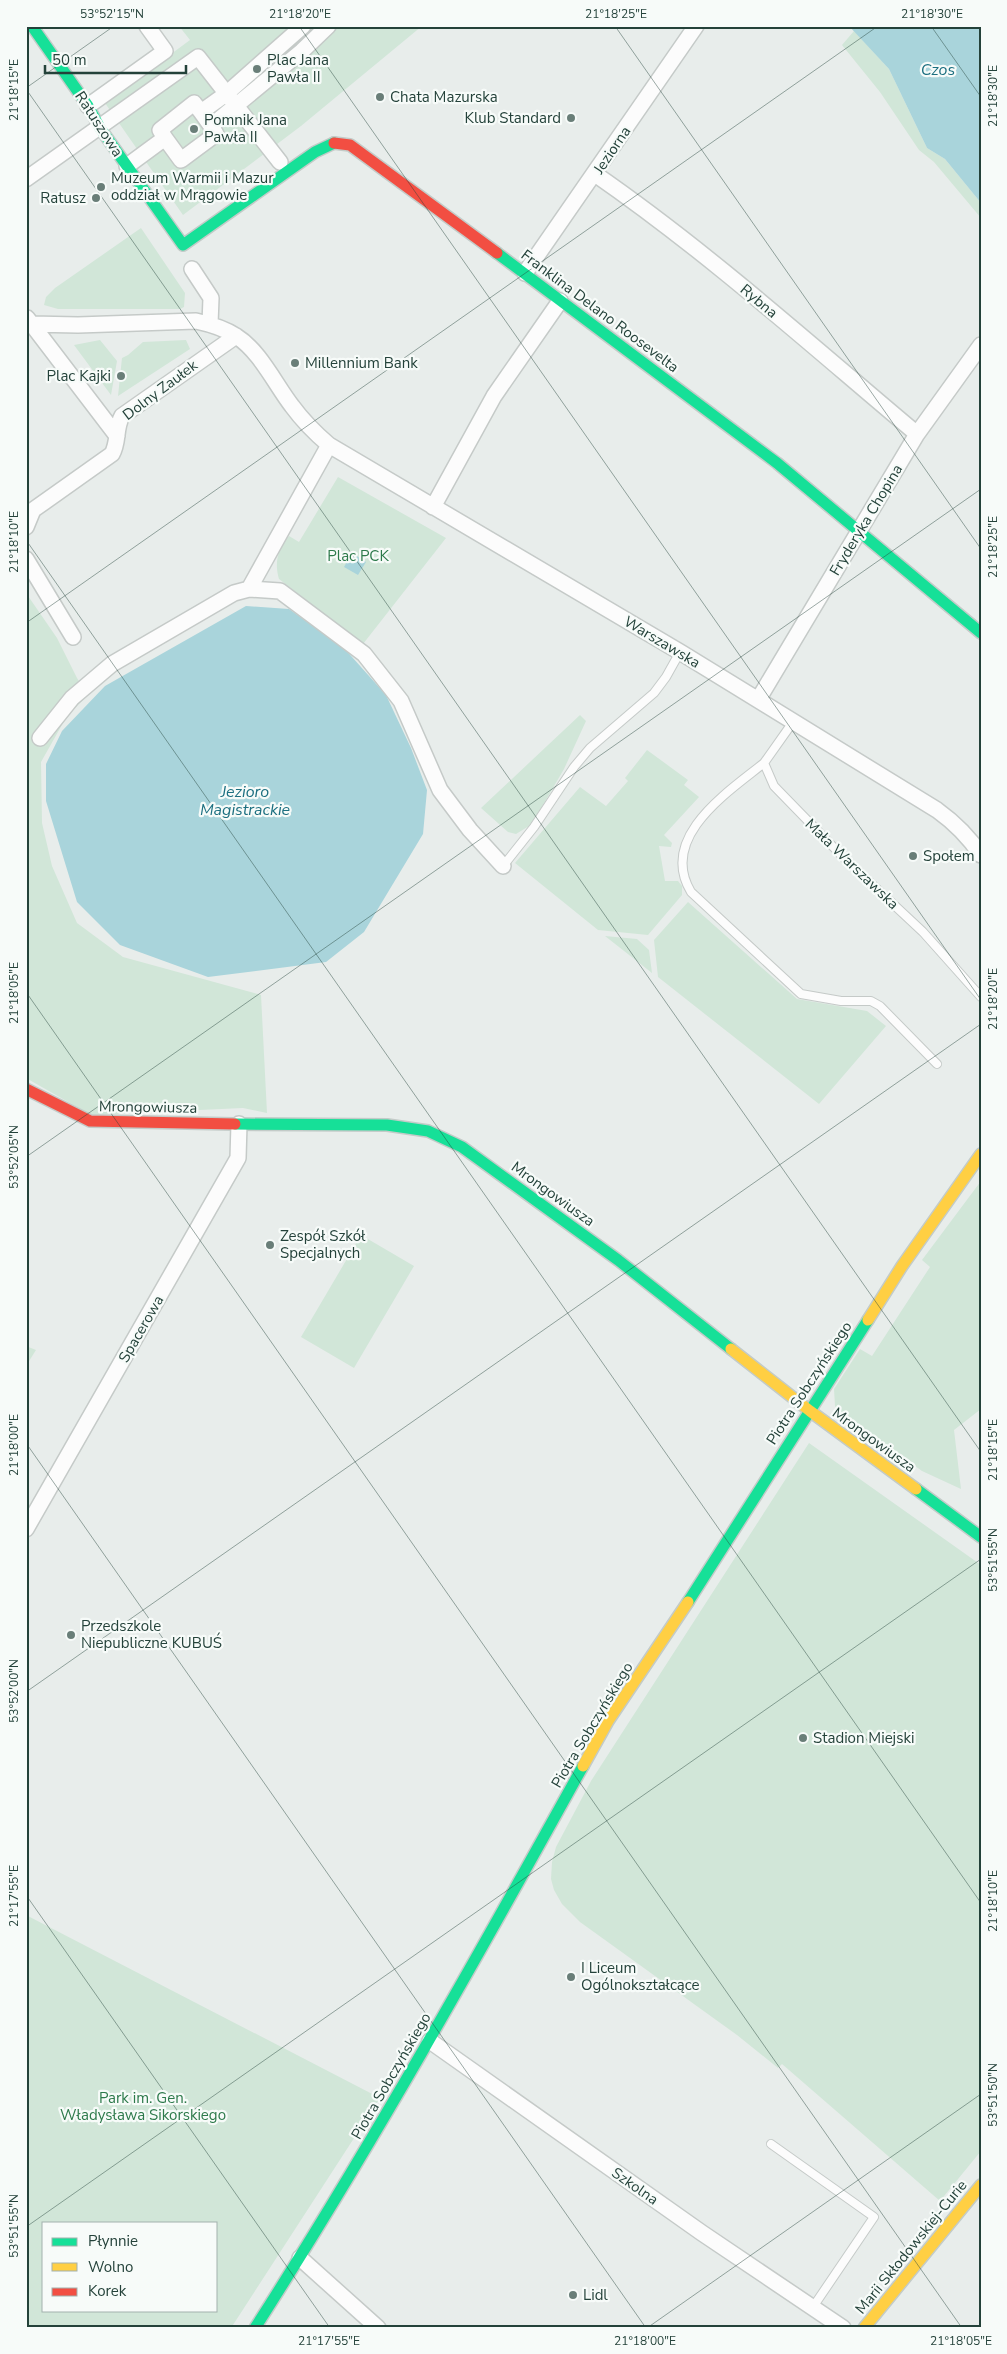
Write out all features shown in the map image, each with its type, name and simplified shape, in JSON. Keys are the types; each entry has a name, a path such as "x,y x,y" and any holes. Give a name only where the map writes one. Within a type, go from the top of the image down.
{"street":[{"name":"Ratuszowa","path":"32,26 88,106 100,128 183,245"},
{"path":"88,106 165,52 148,26"},
{"path":"200,112 226,94 303,26"},
{"path":"211,126 236,107 328,26"},
{"name":"Jeziorna","path":"526,273 696,26"},
{"path":"26,179 198,57 280,162"},
{"path":"194,104 200,112 216,134 181,160 160,130 194,104"},
{"path":"127,166 165,138"},
{"name":"Franklina Delano Roosevelta","path":"183,245 286,170 315,152 335,143 350,145 526,273 560,301 777,463 981,633"},
{"name":"Rybna","path":"595,174 628,197 729,276 917,434"},
{"path":"192,270 211,298 210,324"},
{"path":"433,507 494,396 560,301"},
{"path":"29,321 78,325 196,321 210,324 236,336 256,356 307,425 330,445 249,589"},
{"path":"29,321 117,436"},
{"name":"Dolny Zaułek","path":"30,507 112,454 117,446 118,424 122,416 236,336"},
{"name":"Fryderyka Chopina","path":"758,700 917,434 981,345"},
{"name":"Warszawska","path":"330,445 680,652 937,810 953,821 981,855"},
{"path":"26,527 30,507"},
{"path":"26,559 73,636"},
{"path":"40,738 72,698 112,664 234,592 249,589 280,591 364,654 400,701 422,746 440,790 470,830 503,866"},
{"name":"Mrongowiusza","path":"26,1089 90,1121 387,1124 413,1128 441,1136 462,1147 618,1260 810,1411 981,1537"},
{"name":"Spacerowa","path":"26,1529 238,1158 239,1124"},
{"name":"Piotra Sobczyńskiego","path":"255,2328 300,2258 430,2041 608,1721 710,1570 902,1266 981,1154"},
{"name":"Szkolna","path":"430,2041 702,2233 844,2328"},
{"name":"Marii Skłodowskiej-Curie","path":"864,2328 981,2185"},
{"path":"300,2258 378,2328"}],"lane":[{"path":"503,866 534,827 574,767 590,748 654,693 666,677 680,652"},
{"path":"792,722 764,763 733,787 708,811 688,837 682,859 685,882 691,892 801,994 841,1001 871,1001 880,1006 937,1064"},
{"name":"Mała Warszawska","path":"764,763 774,786 846,860 923,932 981,997"},
{"path":"771,2144 874,2218 813,2307"}],"green space":[{"name":"Plac Jana Pawła II","path":"179,26 422,26 301,126 183,215 105,103 190,40"},
{"path":"854,31 889,69 927,148 945,159 981,203 981,218 934,162 919,150 880,92 842,45"},
{"path":"141,228 185,293 184,307 180,309 58,309 44,305 46,297 55,288"},
{"path":"100,340 117,361 111,395 74,345"},
{"path":"186,340 190,349 118,396 122,358 143,342"},
{"name":"Plac PCK","path":"338,477 446,538 363,644 279,579 277,567 278,556 282,546 289,536 299,542"},
{"path":"26,593 57,638 77,678 88,695 67,716 41,762 42,823 52,866 77,923 123,957 261,995 267,1113 243,1108 91,1115 26,1078"},
{"path":"580,715 586,721 564,769 536,817 529,826 516,834 508,832 481,808"},
{"path":"647,750 688,780 684,785 699,797 664,835 672,843 671,847 659,846 665,881 678,881 682,886 682,895 648,935 598,930 515,863 580,787 606,806 628,781 625,778"},
{"path":"688,902 797,999 867,1011 886,1026 819,1104 658,977 654,940"},
{"path":"605,936 637,939 649,950 652,973"},
{"path":"981,1181 981,1409 954,1430 961,1489 922,1471 840,1411 839,1413 835,1406 834,1389 860,1349 872,1356 930,1267 922,1260"},
{"path":"361,1235 414,1266 354,1368 301,1337"},
{"path":"26,1346 36,1350 26,1366"},
{"path":"809,1443 981,1565 981,2151 940,2201 782,2064 778,2068 737,2035 580,1922 562,1904 554,1890 551,1879 552,1862 556,1847 591,1781"},
{"name":"Park im. Gen. Władysława Sikorskiego","path":"26,1915 380,2098 231,2328 26,2328"}],"water":[{"name":"Czos","path":"849,26 981,26 981,203 945,159 927,148 889,69"},
{"path":"352,553 366,562 358,575 344,567"},
{"name":"Jezioro Magistrackie","path":"246,606 289,609 344,648 386,695 411,748 427,790 423,834 364,932 326,962 208,977 120,945 77,902 46,801 46,764 62,731 105,686"}],"traffic: fast":[{"path":"32,26 88,106 100,128 183,245 315,152 334,143"},
{"path":"497,253 777,463 981,633"},
{"path":"235,1124 387,1125 428,1131 462,1147 618,1260 731,1349"},
{"path":"688,1602 868,1320"},
{"path":"916,1489 981,1537"},
{"path":"255,2328 383,2120 583,1766"}],"traffic: slow":[{"path":"868,1320 902,1266 981,1154"},
{"path":"731,1349 810,1411 916,1489"},
{"path":"583,1766 608,1721 688,1602"},
{"path":"864,2328 981,2185"}],"traffic: jam":[{"path":"334,143 350,145 497,253"},
{"path":"26,1089 90,1121 235,1124"}],"place":[{"name":"Plac Jana Pawła II","path":"257,69"},
{"name":"Chata Mazurska","path":"380,97"},
{"name":"Klub Standard","path":"571,118"},
{"name":"Pomnik Jana Pawła II","path":"194,129"},
{"name":"Muzeum Warmii i Mazur oddział w Mrągowie","path":"101,187"},
{"name":"Ratusz","path":"96,198"},
{"name":"Millennium Bank","path":"295,363"},
{"name":"Plac Kajki","path":"121,376"},
{"name":"Społem","path":"913,856"},
{"name":"Zespół Szkół Specjalnych","path":"270,1245"},
{"name":"Przedszkole Niepubliczne KUBUŚ","path":"71,1635"},
{"name":"Stadion Miejski","path":"803,1738"},
{"name":"I Liceum Ogólnokształcące","path":"571,1977"},
{"name":"Lidl","path":"573,2295"}]}
